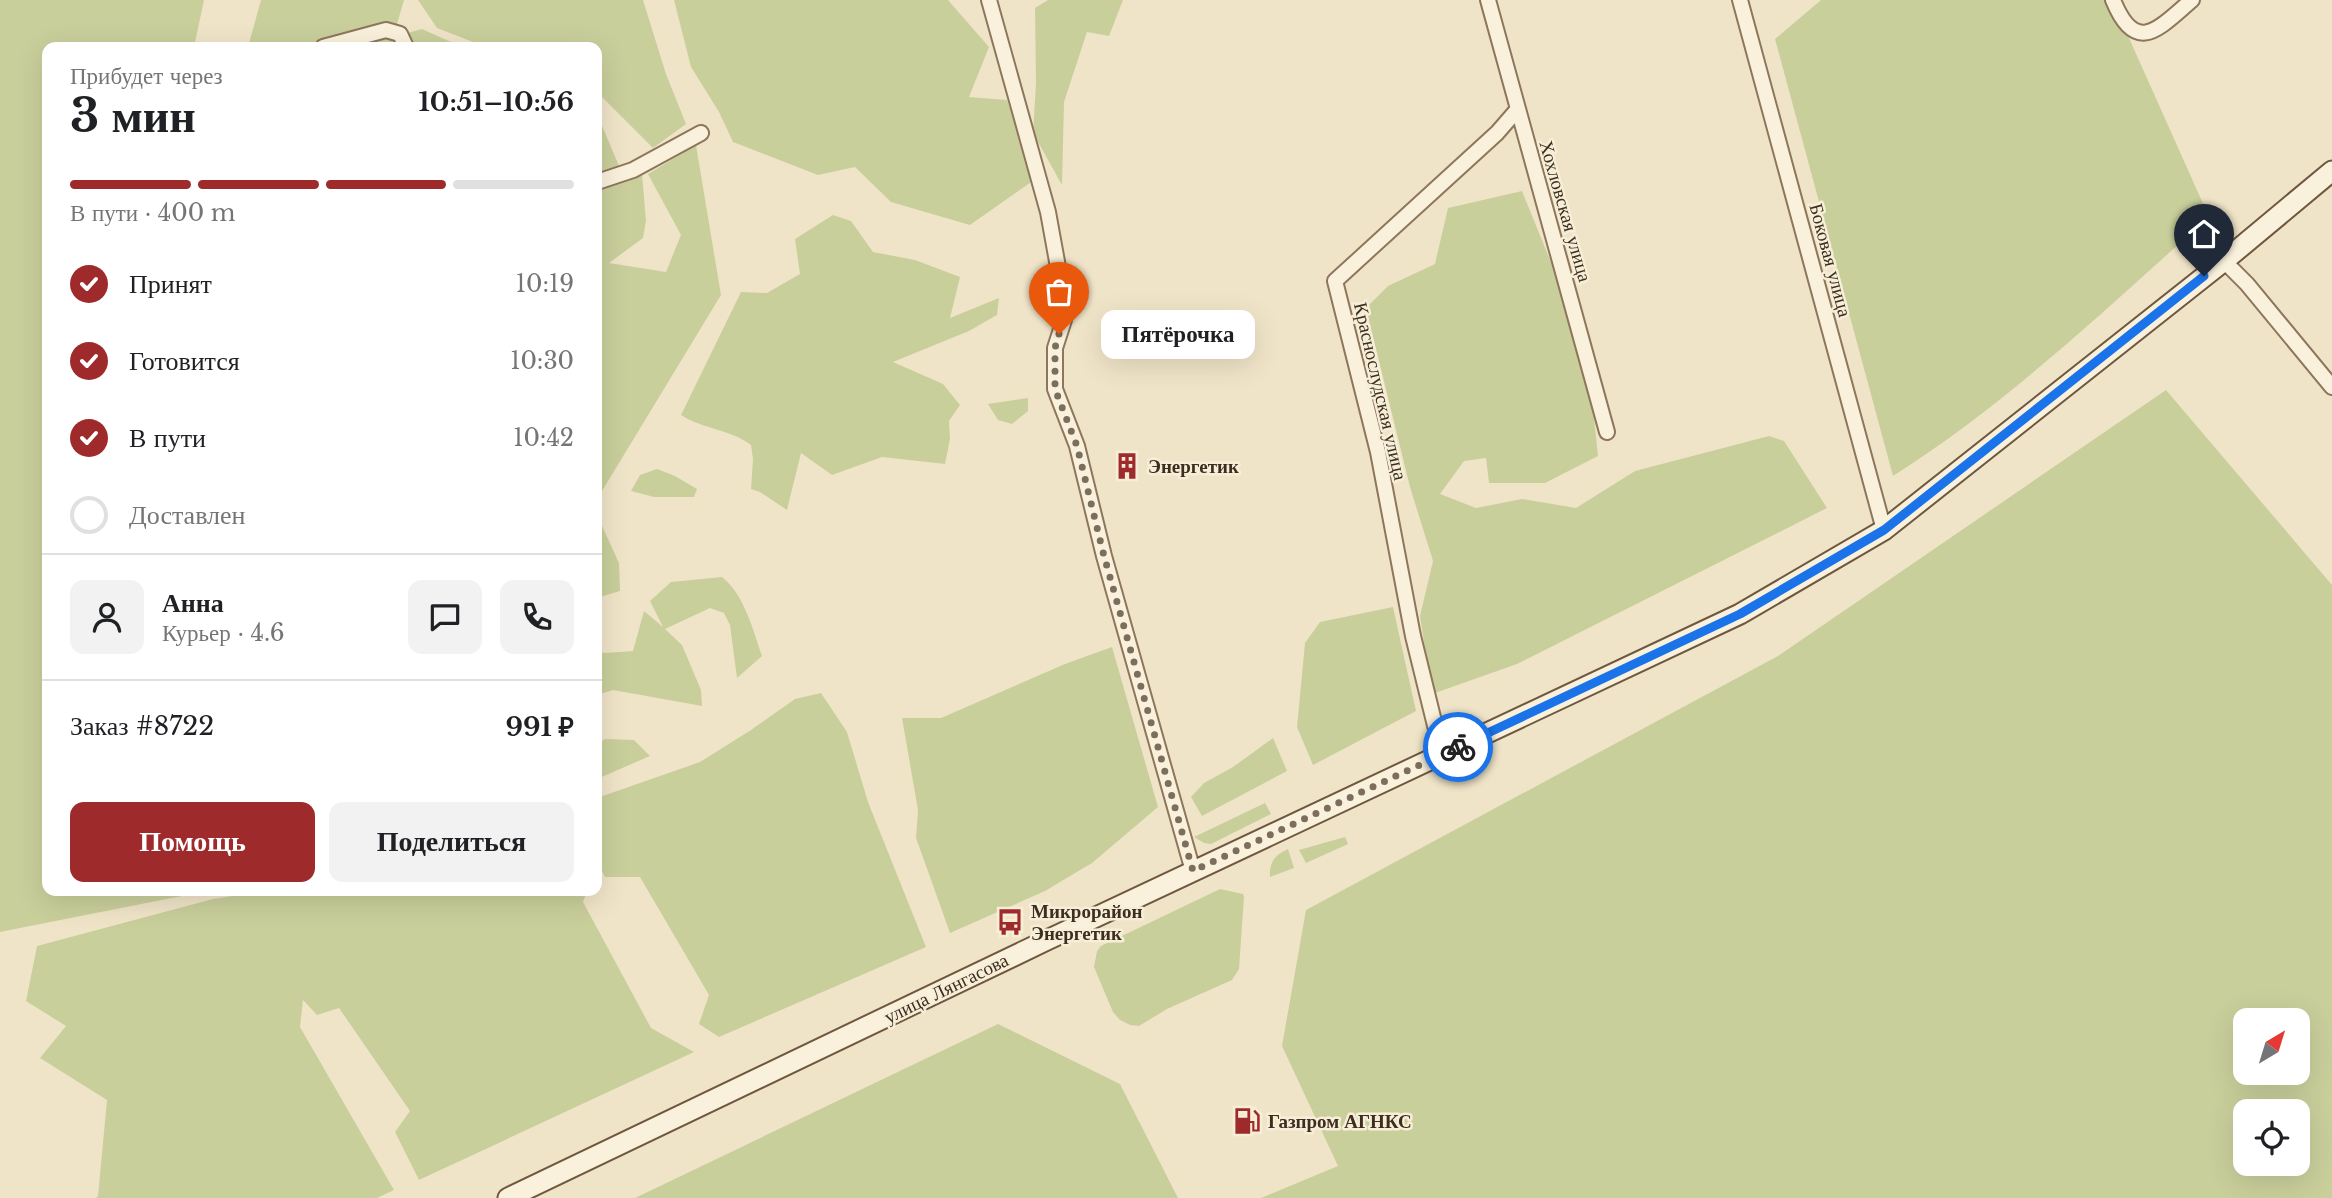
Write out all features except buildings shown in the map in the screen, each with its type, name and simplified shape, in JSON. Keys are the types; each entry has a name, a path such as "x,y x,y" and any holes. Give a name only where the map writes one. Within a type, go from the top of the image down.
{"main road":[{"name":"улица Лянгасова","path":"508,1198 1740,614 1884,530 2224,261 2332,171"}],"street":[{"path":"989,0 1048,212 1062,289 1064,320 1055,348 1055,389 1077,446 1104,556 1193,871"},
{"name":"Хохловская улица","path":"1488,0 1606,432"},
{"name":"Боковая улица","path":"1741,0 1884,530"},
{"path":"2113,0 2120,18 2128,27 2147,33 2160,27 2192,0"},
{"path":"342,42 386,30 400,34 404,42"},
{"name":"Краснослудская улица","path":"1442,754 1413,636 1378,452 1335,281 1497,134 1517,110"},
{"path":"602,179 633,170 701,133"},
{"path":"2224,261 2247,284 2332,387"}],"green space":[{"path":"0,0 204,0 195,42 42,42 42,896 182,896 0,932"},
{"path":"261,0 404,0 395,31 383,40 422,29 451,42 249,42"},
{"path":"418,0 643,0 666,74 686,124 653,148 602,97 602,42 473,42 437,28"},
{"path":"674,0 948,0 989,47 969,97 1007,100 1034,180 970,225 891,202 855,167 818,175 733,142 719,112 691,67"},
{"path":"1048,0 1123,0 1109,36 1087,32 1064,102 1062,185 1033,133 1036,83 1035,8"},
{"path":"1821,0 2112,0 2209,217 2017,386 1977,418 1893,476 1775,39"},
{"path":"602,126 619,166 602,172"},
{"path":"696,145 721,295 602,491 602,190 615,181 642,174 646,221 643,238 609,263 666,272 681,235 648,174"},
{"path":"1522,191 1587,351 1598,456 1545,483 1489,483 1486,458 1464,461 1440,494 1476,508 1522,499 1576,508 1635,471 1769,436 1784,441 1827,508 1517,664 1432,694 1420,616 1433,561 1410,487 1366,308 1388,286 1435,264 1448,208"},
{"path":"833,215 851,221 873,252 915,260 960,277 950,318 999,298 997,315 969,331 893,362 943,384 960,405 949,421 950,439 945,464 882,457 832,475 801,453 787,510 751,489 751,445 681,415 741,292 767,293 800,274 795,239"},
{"path":"2166,390 2332,585 2332,1198 1261,1198 1338,1166 1282,1046 1306,910 1778,656"},
{"path":"1028,398 1028,411 1012,424 998,420 988,404"},
{"path":"657,469 697,489 694,497 654,497 631,491 640,475"},
{"path":"602,526 619,563 620,591 602,596"},
{"path":"722,577 742,603 762,656 737,678 730,625 724,613 710,608 665,629 682,645 701,690 702,706 613,690 602,693 602,652 633,651 644,611 663,627 650,601 671,582"},
{"path":"1393,607 1416,711 1313,765 1297,727 1305,643 1320,622"},
{"path":"1112,647 1158,807 1092,863 1045,891 950,933 916,838 918,810 902,718 941,718 1065,664"},
{"path":"821,693 847,732 868,802 926,947 719,1037 699,1024 709,995 640,877 605,877 602,871 602,796 700,762 795,699"},
{"path":"1273,738 1287,771 1202,816 1191,797 1204,783 1233,767"},
{"path":"634,740 650,756 602,777 602,741"},
{"path":"1265,803 1271,814 1211,844 1194,837"},
{"path":"1345,837 1348,844 1306,863 1299,850"},
{"path":"1288,849 1294,868 1270,877 1274,860"},
{"path":"1220,889 1243,894 1244,897 1239,969 1232,980 1167,1009 1139,1026 1120,1020 1113,1012 1094,967 1097,951 1101,946"},
{"path":"232,896 585,896 583,902 651,1028 694,1052 419,1180 395,1132 410,1111 339,1008 317,1015 303,1000 300,1027 394,1190 377,1198 96,1198 107,1100 40,1058 66,1026 26,1001 37,946"},
{"path":"998,1024 1120,1084 1178,1198 635,1198"}],"way so far":[{"path":"1059,334 1055,348 1055,389 1077,446 1104,556 1193,871 1458,747"}],"place":[{"name":"Пятёрочка","path":"1059,334"},
{"name":"Энергетик","path":"1127,466"},
{"name":"Микрорайон Энергетик","path":"1010,922"},
{"name":"Газпром АГНКС","path":"1247,1121"}],"route":[{"path":"1458,747 1740,614 1884,530 2204,276"}]}
